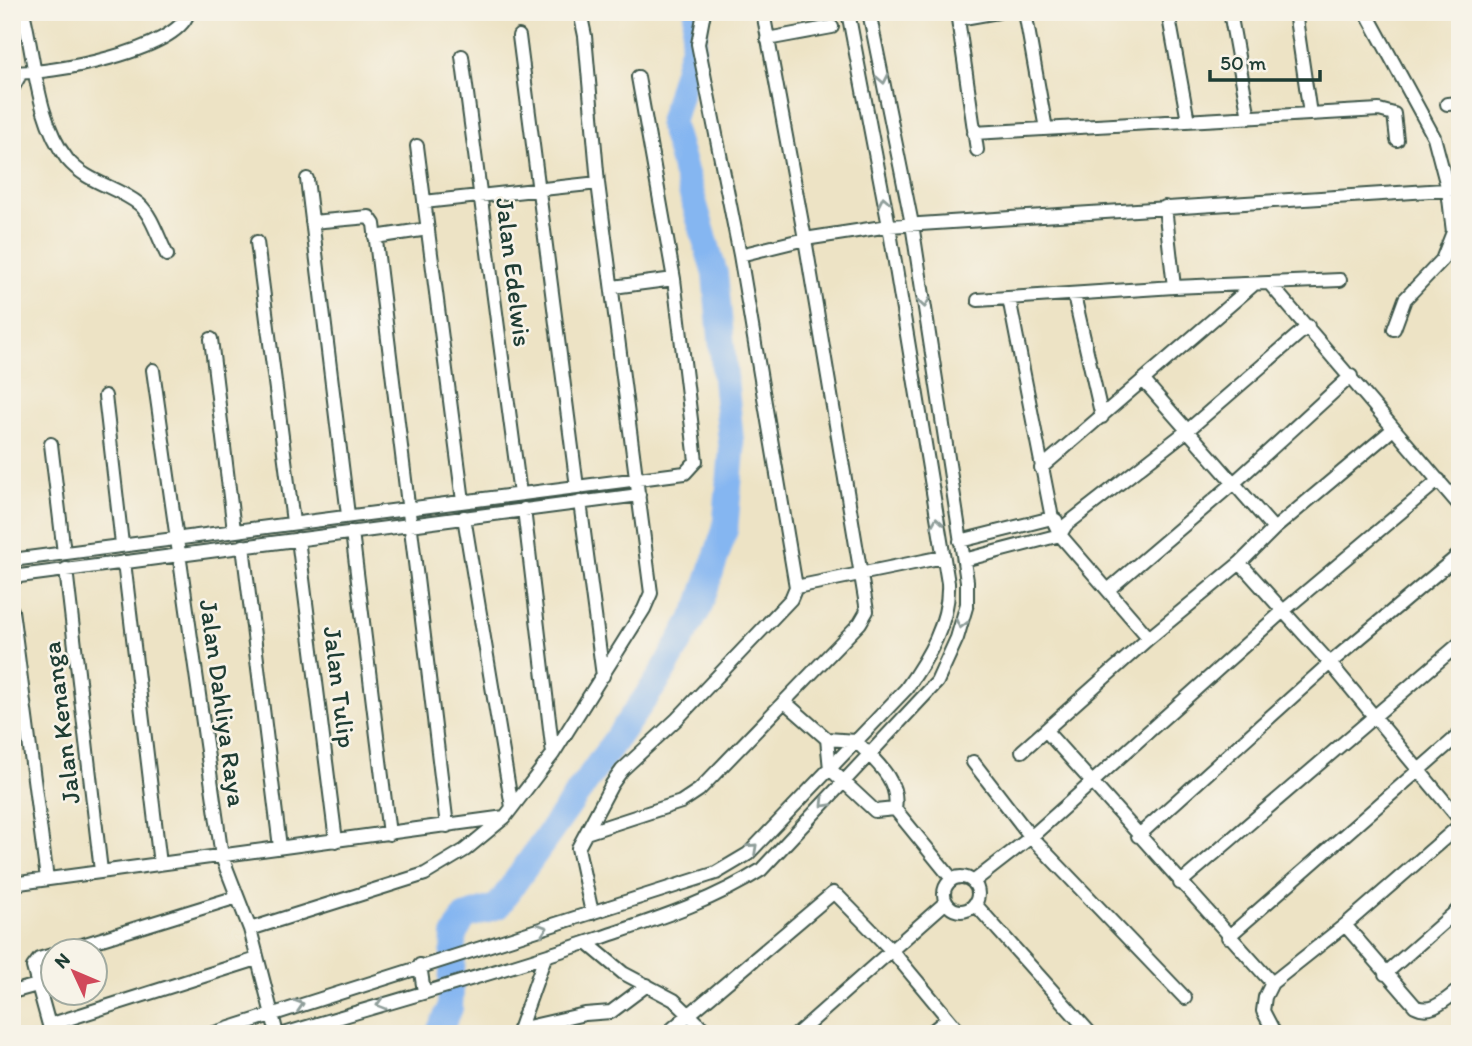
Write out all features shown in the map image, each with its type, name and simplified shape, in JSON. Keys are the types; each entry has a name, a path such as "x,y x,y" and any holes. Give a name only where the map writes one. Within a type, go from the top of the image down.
{"street":[{"path":"23,12 37,72 39,97 67,158 93,181 144,209 167,255"},
{"path":"12,89 16,73 80,66 161,39 177,31 188,12"},
{"path":"250,929 425,874 465,850 508,812 553,754 603,677 651,593 598,183 585,36 580,12"},
{"path":"592,913 578,858 578,848 622,769 677,719 782,609 791,599 796,587 740,255 698,44 704,12"},
{"path":"586,833 688,797 711,780 865,617 867,601 763,12"},
{"path":"211,1034 420,965 478,950 716,873 748,854 906,689 922,667 941,627 948,601 947,583 889,226 848,12"},
{"path":"284,1034 545,957 729,890 761,870 937,682 957,638 967,604 967,580 912,224 869,12"},
{"path":"977,150 958,16 998,12"},
{"path":"1025,12 1045,129"},
{"path":"1168,12 1188,121"},
{"path":"1230,12 1249,118"},
{"path":"1295,12 1310,114"},
{"path":"1366,12 1434,137 1454,190 1453,232 1442,260 1405,299 1394,329"},
{"path":"767,39 832,27"},
{"path":"519,36 577,487"},
{"name":"Jalan Edelwis","path":"462,56 520,494"},
{"path":"12,560 685,473 696,461 674,279 638,76"},
{"path":"974,133 1390,112 1395,117 1397,140"},
{"path":"417,146 463,501"},
{"path":"307,179 348,515"},
{"path":"424,202 598,183"},
{"path":"740,255 805,239 889,226 1454,190"},
{"path":"1165,207 1174,287"},
{"path":"312,222 369,218 374,224 447,826"},
{"path":"375,237 428,229"},
{"path":"257,242 293,522"},
{"path":"613,287 674,279"},
{"path":"978,300 1174,287 1252,286 1340,280"},
{"path":"1270,284 1351,376 1392,430 1460,506"},
{"path":"1041,468 1252,286"},
{"path":"1074,295 1102,417"},
{"path":"1009,299 1052,518 1149,638"},
{"path":"964,560 1063,530 1188,430 1308,326"},
{"path":"211,339 234,530"},
{"name":"Jalan Dahliya Raya","path":"153,370 222,857 250,929 277,1034"},
{"path":"1108,590 1234,483 1351,376"},
{"path":"1144,381 1274,529"},
{"path":"105,396 122,544"},
{"path":"1022,751 1047,732 1149,638 1240,562 1274,529 1392,430"},
{"path":"51,444 64,553"},
{"path":"973,883 1031,837 1282,612 1439,480"},
{"path":"12,577 639,495"},
{"path":"580,502 603,677"},
{"path":"524,509 553,754"},
{"path":"464,517 508,812"},
{"path":"960,541 1052,518"},
{"path":"352,532 388,834"},
{"name":"Jalan Tulip","path":"298,539 336,841"},
{"path":"243,546 280,848"},
{"path":"1138,836 1330,663 1460,554"},
{"path":"796,587 861,576 943,557"},
{"path":"124,562 160,864"},
{"path":"1240,562 1330,663 1460,823 1345,925 1272,983 1265,997 1263,1011 1275,1034"},
{"name":"Jalan Kenanga","path":"66,569 102,871"},
{"path":"947,583 967,580"},
{"path":"12,610 47,879"},
{"path":"1180,883 1460,643"},
{"path":"786,703 827,739 856,741 896,788 895,809 952,879"},
{"path":"1047,732 1272,983"},
{"path":"1228,937 1460,734"},
{"path":"827,739 830,769 844,784 875,811 895,809"},
{"path":"973,762 1031,837 1185,998"},
{"path":"12,884 447,826 508,812"},
{"path":"964,877 973,883 978,893 975,904 959,911 946,902 944,889 952,879 964,877"},
{"path":"666,1034 833,893 892,952 961,1034"},
{"path":"108,937 237,897"},
{"path":"797,1034 946,902"},
{"path":"975,904 1014,952 1091,1034"},
{"path":"1385,974 1460,908"},
{"path":"1345,925 1415,1006 1423,1010 1433,1008 1460,989"},
{"path":"586,943 622,973 663,992 709,1034"},
{"path":"518,1032 545,957"},
{"path":"38,961 33,967 51,1029 257,959"},
{"path":"420,965 424,992"},
{"path":"12,992 37,985"},
{"path":"518,1032 585,1014 611,1012 647,985"},
{"path":"929,1034 947,1019"},
{"path":"329,1020 333,1034"}],"waterway":[{"path":"438,1034 450,1008 454,936 464,917 498,906 660,677 699,608 725,530 732,451 715,274 671,123 693,46 697,12"}]}
